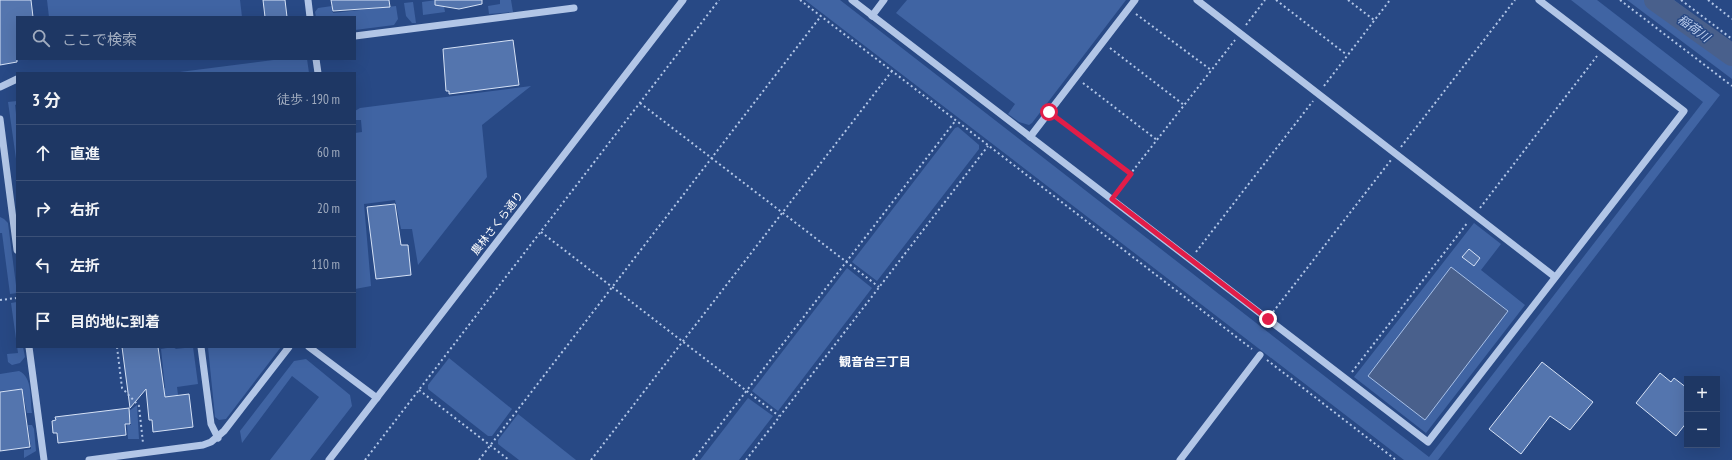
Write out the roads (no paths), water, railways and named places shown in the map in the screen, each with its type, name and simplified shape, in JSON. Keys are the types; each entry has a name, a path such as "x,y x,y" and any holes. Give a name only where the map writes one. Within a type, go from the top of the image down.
{"street":[{"path":"308,0 310,16"},
{"name":"農林さくら通り","path":"329,460 683,0"},
{"path":"852,0 1428,442 1684,111 1539,0"},
{"path":"872,16 884,0"},
{"path":"1030,137 1135,0"},
{"path":"1197,0 1555,277"},
{"path":"356,36 574,8"},
{"path":"316,60 318,72"},
{"path":"0,87 16,79"},
{"path":"0,119 16,242"},
{"path":"30,348 44,460"},
{"path":"201,348 211,424 218,438"},
{"path":"89,460 203,445 218,438 288,348"},
{"path":"310,348 376,398"},
{"path":"1180,460 1260,355"}],"waterway":[{"name":"稲荷川","path":"1655,0 1732,55"}],"district":[{"name":"観音台三丁目","path":"875,361"}]}
